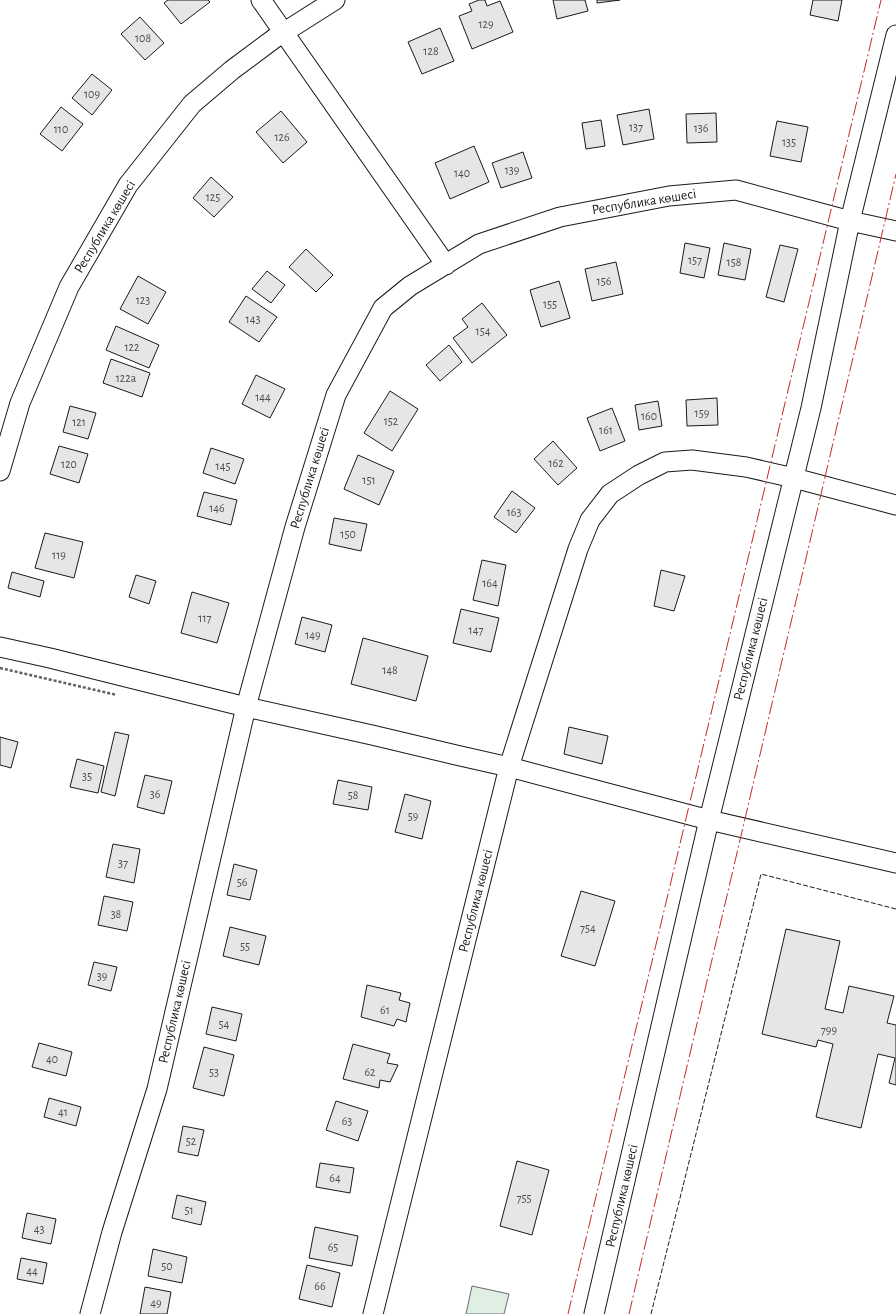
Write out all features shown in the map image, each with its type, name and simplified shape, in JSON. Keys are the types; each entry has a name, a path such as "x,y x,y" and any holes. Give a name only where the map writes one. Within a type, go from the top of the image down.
{"street":[{"path":"261,0 446,265"},
{"name":"Республика көшесі","path":"0,471 20,404 69,287 128,186 192,104 232,70 284,32 335,0"},
{"name":"Республика көшесі","path":"594,1314 709,820 811,408 850,221 896,35"},
{"name":"Республика көшесі","path":"90,1314 112,1232 158,1089 246,707 295,527 336,394 383,308 410,286 479,244 560,217 669,196 736,190 850,221 896,231"},
{"name":"Республика көшесі","path":"373,1314 509,767 578,549 590,520 610,494 639,475 665,462 692,460 746,467 896,505"},
{"path":"0,647 246,707 305,719 509,767 709,820 896,863"}],"green space":[{"path":"472,1286 509,1294 504,1314 466,1314"}],"building":[{"path":"168,0 208,0 210,2 181,24 164,3"},
{"path":"479,0 485,0 487,6 500,1 513,32 472,49 459,16 472,11 469,4"},
{"path":"553,0 585,0 588,11 557,19"},
{"path":"597,0 620,0 597,3"},
{"path":"813,0 842,0 838,21 810,15"},
{"path":"140,17 164,43 145,60 121,34"},
{"path":"440,28 454,61 422,74 408,42"},
{"path":"92,74 112,90 92,115 72,98"},
{"path":"61,107 83,124 62,151 40,134"},
{"path":"649,109 654,139 623,145 617,115"},
{"path":"281,111 307,142 283,163 256,132"},
{"path":"716,113 717,142 687,143 686,114"},
{"path":"601,120 605,146 586,149 582,123"},
{"path":"777,121 808,127 801,162 770,156"},
{"path":"474,146 489,182 450,199 435,163"},
{"path":"523,152 532,178 501,188 492,163"},
{"path":"211,177 233,197 214,217 193,198"},
{"path":"685,243 710,248 704,278 680,273"},
{"path":"724,243 751,249 745,280 718,275"},
{"path":"780,245 798,249 784,302 766,297"},
{"path":"306,249 333,275 316,292 289,267"},
{"path":"616,262 623,294 592,301 585,269"},
{"path":"267,271 285,285 271,303 252,289"},
{"path":"138,276 166,292 148,324 120,309"},
{"path":"559,281 570,318 541,327 530,290"},
{"path":"246,296 277,317 259,342 229,322"},
{"path":"482,303 507,335 472,363 453,338 468,327 462,319"},
{"path":"116,326 159,345 149,368 106,350"},
{"path":"449,345 462,362 440,381 426,365"},
{"path":"111,359 150,373 142,397 103,383"},
{"path":"256,375 285,389 270,418 242,404"},
{"path":"390,391 418,409 392,451 364,433"},
{"path":"717,398 718,425 687,426 686,400"},
{"path":"658,401 662,426 639,430 635,405"},
{"path":"70,406 96,413 88,439 63,432"},
{"path":"612,408 625,441 600,451 587,418"},
{"path":"553,441 577,468 558,485 534,459"},
{"path":"59,446 88,454 79,483 50,474"},
{"path":"211,448 244,459 235,484 203,473"},
{"path":"358,455 394,471 379,505 344,489"},
{"path":"512,491 535,508 516,533 494,517"},
{"path":"204,492 237,500 231,525 197,516"},
{"path":"334,518 367,524 361,551 329,544"},
{"path":"45,533 83,542 74,578 35,568"},
{"path":"482,560 506,565 498,606 473,600"},
{"path":"661,570 685,576 674,611 654,606"},
{"path":"12,572 44,581 40,597 8,588"},
{"path":"136,575 156,581 149,604 129,597"},
{"path":"192,592 229,603 217,643 181,633"},
{"path":"461,609 499,618 491,652 453,643"},
{"path":"302,617 332,625 325,652 295,644"},
{"path":"363,638 428,656 416,701 351,684"},
{"path":"569,727 608,736 602,764 564,754"},
{"path":"115,732 129,735 115,796 101,792"},
{"path":"0,737 18,742 11,768 0,765"},
{"path":"77,759 104,766 98,793 70,787"},
{"path":"145,775 172,781 164,814 137,807"},
{"path":"338,780 372,787 368,810 333,804"},
{"path":"405,794 431,801 422,839 395,832"},
{"path":"113,844 140,849 134,883 106,877"},
{"path":"234,864 257,870 250,900 227,895"},
{"path":"581,891 615,901 595,966 561,956"},
{"path":"104,896 133,902 127,931 98,925"},
{"path":"230,927 266,936 259,965 223,956"},
{"path":"786,929 840,941 825,1009 843,1013 849,986 894,996 887,1023 896,1025 896,1085 889,1083 895,1058 878,1054 861,1128 816,1117 833,1044 818,1040 816,1047 762,1034"},
{"path":"94,962 117,967 111,991 88,985"},
{"path":"367,985 401,993 399,1000 410,1003 406,1022 397,1019 394,1026 361,1017"},
{"path":"212,1007 242,1014 236,1041 206,1034"},
{"path":"39,1043 72,1052 66,1076 32,1067"},
{"path":"353,1044 390,1054 387,1063 398,1065 390,1082 380,1080 379,1088 343,1079"},
{"path":"204,1047 234,1055 224,1096 193,1088"},
{"path":"49,1098 81,1107 76,1126 44,1117"},
{"path":"336,1101 368,1111 358,1141 326,1130"},
{"path":"183,1126 204,1130 198,1156 178,1152"},
{"path":"517,1161 549,1170 532,1235 500,1226"},
{"path":"320,1163 354,1168 350,1193 316,1187"},
{"path":"177,1195 206,1202 201,1225 172,1218"},
{"path":"27,1213 56,1219 51,1244 22,1238"},
{"path":"315,1227 358,1236 352,1266 309,1258"},
{"path":"153,1249 187,1257 182,1283 148,1276"},
{"path":"21,1258 47,1263 43,1284 17,1279"},
{"path":"307,1265 340,1273 332,1307 299,1299"},
{"path":"145,1287 171,1292 167,1314 140,1314"}],"fence":[{"path":"651,1314 761,874 896,909"}],"power":[{"path":"568,1314 881,0"},
{"path":"629,1314 896,174"}]}
